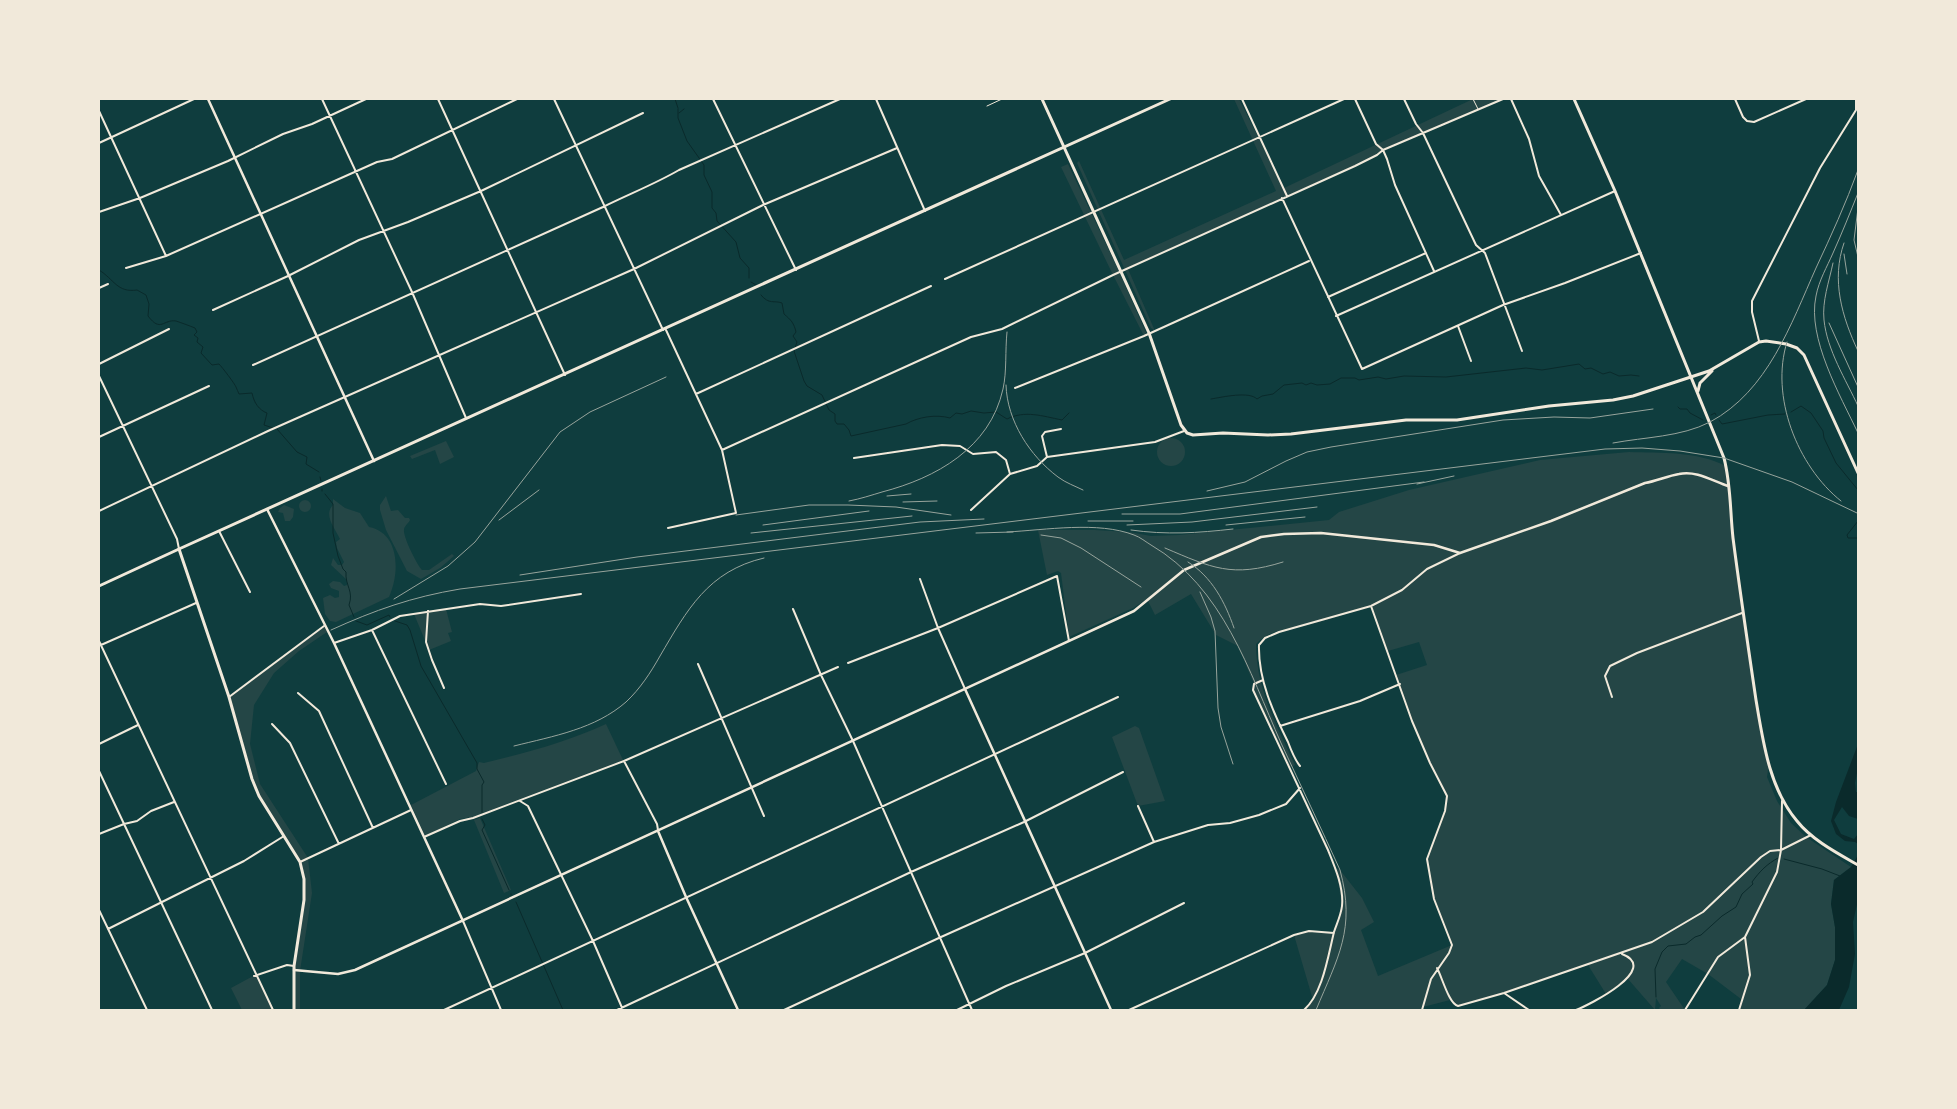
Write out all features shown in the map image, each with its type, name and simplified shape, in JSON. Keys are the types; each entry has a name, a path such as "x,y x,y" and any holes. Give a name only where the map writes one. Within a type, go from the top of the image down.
{"main road":[{"path":"1042,99 1149,333 1181,425 1184,431 1192,435 1223,433 1291,434 1406,420 1457,420 1549,406 1613,400 1646,392 1716,368"},
{"path":"99,586 1170,99"},
{"path":"1574,99 1615,191 1724,458 1730,486 1732,530 1742,613 1762,734 1771,769 1782,800 1797,821 1811,835 1858,865"},
{"path":"1698,392 1700,382 1716,368 1759,342 1766,341 1786,344 1797,348 1804,355 1858,473"},
{"path":"180,549 196,603 228,696 252,779 259,796 300,862 304,879 304,900 294,968 294,1010"}],"street":[{"path":"99,143 194,99"},
{"path":"208,99 374,461"},
{"path":"322,99 441,355 466,419"},
{"path":"99,212 140,198 235,158 283,134 366,99"},
{"path":"438,99 565,374"},
{"path":"126,268 166,256 261,215 376,162 392,158 517,99"},
{"path":"554,99 603,207 722,450 736,513 668,528"},
{"path":"713,99 796,270"},
{"path":"254,365 603,207 679,170 840,99"},
{"path":"876,99 925,211"},
{"path":"1242,99 1287,196"},
{"path":"945,279 1095,213 1344,99"},
{"path":"1355,99 1376,144 1387,159 1395,185 1434,271"},
{"path":"1404,99 1423,134 1476,245 1485,253 1503,305 1522,351"},
{"path":"722,450 971,336 1002,329 1282,198 1355,166 1378,155 1382,150 1503,99"},
{"path":"1511,99 1529,139 1539,176 1561,215"},
{"path":"1735,99 1743,117 1747,121 1754,122 1806,99"},
{"path":"1759,342 1752,312 1752,301 1820,168 1856,110 1856,99"},
{"path":"99,111 166,256"},
{"path":"213,310 288,276 359,240 408,222 481,191 644,113"},
{"path":"99,511 268,431 634,270 763,205 897,148"},
{"path":"1336,316 1615,191"},
{"path":"1282,198 1362,369 1503,305 1565,284 1641,254"},
{"path":"1328,297 1426,253"},
{"path":"1015,388 1149,333 1310,260"},
{"path":"99,288 108,284"},
{"path":"696,394 932,286"},
{"path":"1458,326 1471,361"},
{"path":"99,364 169,329"},
{"path":"99,376 177,539 180,549"},
{"path":"99,437 209,386"},
{"path":"1048,457 1042,436 1045,432 1061,429"},
{"path":"972,510 1010,474 1038,466 1048,457 1155,442 1184,431"},
{"path":"854,458 942,445 960,446 973,454 996,452 1006,460 1010,474"},
{"path":"1300,766 1280,726 1263,680 1259,645 1265,638 1279,632 1371,606 1402,590 1427,569 1460,553 1552,521 1645,483 1681,473 1697,474 1730,486"},
{"path":"267,510 334,643 463,921 501,1010"},
{"path":"220,531 250,592"},
{"path":"254,975 287,965 294,968 346,973 561,876 1134,611 1184,570 1261,538 1284,534 1321,534 1434,545 1460,553"},
{"path":"848,663 938,628 1057,576 1069,641"},
{"path":"920,579 938,628 965,689 1111,1010"},
{"path":"334,643 372,630 400,616 480,604 500,606 581,594"},
{"path":"100,644 196,603"},
{"path":"1371,606 1418,736 1447,796 1445,811 1428,859 1434,900 1452,945 1426,992 1422,1010"},
{"path":"793,609 972,1010"},
{"path":"428,612 426,642 444,688"},
{"path":"1612,697 1605,676 1610,666 1637,653 1742,613"},
{"path":"228,696 324,626"},
{"path":"372,630 446,784"},
{"path":"99,641 254,975 273,1010"},
{"path":"698,664 764,816"},
{"path":"424,837 460,820 472,818 624,761 838,667"},
{"path":"1263,680 1254,684 1253,690 1328,850 1337,875 1342,905 1334,933 1331,954 1313,1000 1305,1010"},
{"path":"1280,726 1360,700 1400,684"},
{"path":"298,693 318,711 322,718 373,828"},
{"path":"444,1010 1118,696"},
{"path":"272,724 290,743 338,844"},
{"path":"99,744 138,725"},
{"path":"624,761 657,824 658,831 686,897 738,1010"},
{"path":"99,771 212,1010"},
{"path":"617,1010 623,1009 911,872 1024,822 1124,772"},
{"path":"784,1010 1106,862 1154,842 1208,825 1230,823 1259,815 1286,804 1300,788"},
{"path":"1685,1010 1718,958 1745,937 1777,872 1781,850 1782,800"},
{"path":"99,834 137,821 151,811 174,801"},
{"path":"519,801 528,806 593,941 623,1009"},
{"path":"1138,806 1154,842"},
{"path":"300,862 412,810"},
{"path":"1438,968 1450,1000 1455,1006 1504,993 1621,954 1668,933 1703,912 1761,856 1770,851 1781,850 1811,835"},
{"path":"108,929 210,878 284,836"},
{"path":"957,1010 1006,986 1085,953 1184,903"},
{"path":"99,910 147,1010"},
{"path":"1129,1010 1294,935 1308,931 1334,933"},
{"path":"1739,1010 1750,975 1745,937"},
{"path":"1576,1010 1606,994 1628,978 1633,971 1632,963 1628,956 1621,954"},
{"path":"1504,993 1529,1010"}],"lane":[{"path":"987,106 1002,99"},
{"path":"1473,99 1478,108"}],"shaded area":[{"path":"1234,99 1239,99 1284,188 1473,99 1503,99 1383,150 1377,155 1128,269 1155,331 1151,328 1077,163 1079,161 1124,260 1276,191"},
{"path":"1068,164 1147,335 1144,336 1061,167"},
{"path":"1171,438 1181,442 1185,452 1181,462 1171,466 1161,462 1157,452 1161,442"},
{"path":"446,441 454,457 440,464 435,450 412,459 410,456"},
{"path":"1629,452 1691,455 1726,466 1732,530 1762,734 1769,763 1767,777 1777,801 1791,823 1806,837 1851,867 1834,880 1831,904 1835,927 1835,960 1827,985 1804,1010 1739,1010 1741,999 1708,974 1682,959 1666,982 1685,1010 1661,1010 1659,1008 1661,1006 1656,998 1655,1010 1628,979 1606,994 1588,965 1458,1006 1450,1000 1423,1007 1422,1010 1304,1010 1313,1000 1294,935 1309,931 1334,933 1342,905 1336,868 1340,870 1362,898 1374,922 1361,930 1378,976 1452,945 1434,899 1427,859 1445,811 1447,796 1418,736 1396,675 1427,665 1419,642 1388,651 1371,606 1304,626 1275,632 1256,644 1257,660 1264,692 1275,722 1295,765 1290,768 1253,690 1254,684 1238,646 1216,635 1191,594 1155,615 1147,599 1133,608 1069,637 1061,573 1058,571 1047,575 1038,530 1095,530 1129,532 1151,536 1179,535 1329,520 1339,512 1409,490 1540,460"},
{"path":"386,496 391,511 398,510 405,518 410,520 405,527 404,534 422,570 429,570 452,554 454,556 440,568 421,579 407,571 386,530 380,510 380,505"},
{"path":"333,499 345,508 360,513 369,527 387,537 392,545 396,566 393,587 389,597 336,622 330,621 325,614 323,598 330,595 335,598 339,597 339,591 331,588 329,584 333,581 340,582 344,586 347,585 347,580 331,565 333,558 338,565 342,565 344,562 337,548 336,542 340,539 329,513 333,505"},
{"path":"305,500 311,506 305,512 299,506"},
{"path":"284,505 294,509 293,517 290,521 285,521 283,513 278,512"},
{"path":"446,609 452,632 448,633 451,641 429,650 414,614"},
{"path":"324,626 327,632 299,651 274,673 254,705 250,744 260,784 308,858 312,893 300,971 300,1010 294,1010 293,970 305,889 300,862 259,796 229,697"},
{"path":"606,724 623,760 472,817 460,819 425,836 411,805 476,771 479,762 484,763 546,746"},
{"path":"1135,726 1139,728 1165,801 1138,806 1112,737"},
{"path":"1858,744 1858,768 1855,783 1856,792 1858,792 1858,819 1849,816 1842,807 1834,820 1841,834 1854,839 1858,834 1858,844 1845,841 1836,834 1831,821 1836,802"},
{"path":"480,818 511,890 504,893 474,820"},
{"path":"1858,855 1858,900 1853,922 1855,954 1849,987 1839,1010 1804,1010 1827,985 1835,960 1835,927 1831,904 1834,880 1851,867"},
{"path":"255,975 273,1010 242,1010 231,988"}],"waterway":[{"path":"675,99 678,108"},
{"path":"678,109 678,118 687,141 704,165 704,175 712,192 712,208 716,213 717,221 736,242 740,258 749,268 749,278"},
{"path":"679,113 684,109"},
{"path":"99,270 120,287 137,290 146,295 149,304 148,316 156,324 176,321 195,328 197,332 194,335 198,338 197,342 203,347 201,353 212,365 219,364 239,394 252,393 257,406 267,413 264,425 273,428"},
{"path":"751,282 756,285"},
{"path":"761,295 769,301 782,303 784,314 792,322 796,332 793,336 797,342 794,351 804,381 807,386 822,395 829,410 835,414 837,424 844,424 851,436 906,424 922,418 933,416 950,418 956,413 962,414 971,411 996,412 1007,419 1027,414 1062,420 1069,413"},
{"path":"1211,399 1242,395 1248,395 1257,399 1273,394 1284,385 1302,383 1306,385 1311,383 1317,385 1330,384 1341,378 1355,378 1359,380 1404,376 1446,377 1526,368 1542,370 1579,364 1585,369 1591,368 1603,374 1610,372 1619,376 1639,376"},
{"path":"1791,412 1801,406 1811,413 1823,431 1824,438 1836,463 1858,490"},
{"path":"1678,407 1680,409 1687,409 1690,413 1703,420"},
{"path":"1711,415 1715,413 1716,415"},
{"path":"1719,420 1722,424 1768,415 1785,414"},
{"path":"277,429 297,452 307,457 306,464 319,472"},
{"path":"320,477 321,481"},
{"path":"325,494 333,504 333,533 338,556 346,572 350,592 349,605 354,617"},
{"path":"1858,521 1847,535 1848,538 1858,538"},
{"path":"356,621 367,625 389,615 390,617"},
{"path":"395,621 407,625 410,630 421,666 477,763 477,769 484,782 482,785 482,813"},
{"path":"482,819 485,825 482,830 509,890"},
{"path":"1656,997 1655,969 1662,952 1668,946 1686,944 1701,935 1722,916 1736,907 1742,894 1753,884 1752,882 1758,874 1778,858"},
{"path":"1784,859 1840,876"},
{"path":"516,902 563,1010"}],"railway":[{"path":"1613,443 1675,434 1699,427 1730,409 1748,393 1787,333 1858,170"},
{"path":"1858,193 1819,284 1814,312 1816,330 1827,366 1858,433"},
{"path":"1858,208 1854,240 1858,257"},
{"path":"1844,243 1840,257 1838,284 1843,312 1858,351"},
{"path":"1844,254 1847,274"},
{"path":"1833,263 1826,292 1824,320 1829,342 1858,406"},
{"path":"1829,323 1858,387"},
{"path":"849,501 902,486 922,478 941,469 973,444 986,428 996,410 1003,389 1007,332"},
{"path":"1787,342 1783,363 1782,385 1791,429 1800,450 1812,469 1825,486 1841,501"},
{"path":"394,599 448,566 475,542 560,432 590,412 666,377"},
{"path":"1006,385 1007,398 1016,424 1022,437 1038,459 1058,477 1083,490"},
{"path":"1207,491 1245,482 1307,452 1331,447 1503,420 1554,417 1590,418 1653,409"},
{"path":"331,630 394,605 460,589 1605,449 1642,448 1680,451 1724,458 1792,482 1857,513"},
{"path":"1417,484 1454,476"},
{"path":"1122,514 1180,514 1424,482"},
{"path":"499,520 539,490"},
{"path":"887,496 911,494"},
{"path":"903,502 937,501"},
{"path":"736,515 809,505 896,507 951,515"},
{"path":"1127,525 1192,522 1317,507"},
{"path":"763,525 869,511"},
{"path":"751,533 912,516"},
{"path":"1226,525 1305,517"},
{"path":"520,575 637,557 920,522 984,519"},
{"path":"1088,521 1133,521"},
{"path":"1007,532 1088,527 1104,528 1134,535 1176,563 1197,584 1215,607 1245,660 1340,870 1346,909 1345,926 1337,958 1316,1010"},
{"path":"1131,530 1182,533 1233,529"},
{"path":"976,533 1013,532"},
{"path":"1041,535 1061,538 1081,548 1141,587"},
{"path":"1165,548 1196,561 1236,570 1265,567 1283,562"},
{"path":"514,746 559,735 587,725 601,719 626,702 641,686 680,623 701,595 728,572 764,558"},
{"path":"1188,562 1204,575 1217,591 1234,628"},
{"path":"1200,592 1215,631 1218,708 1221,727 1233,764"}]}
